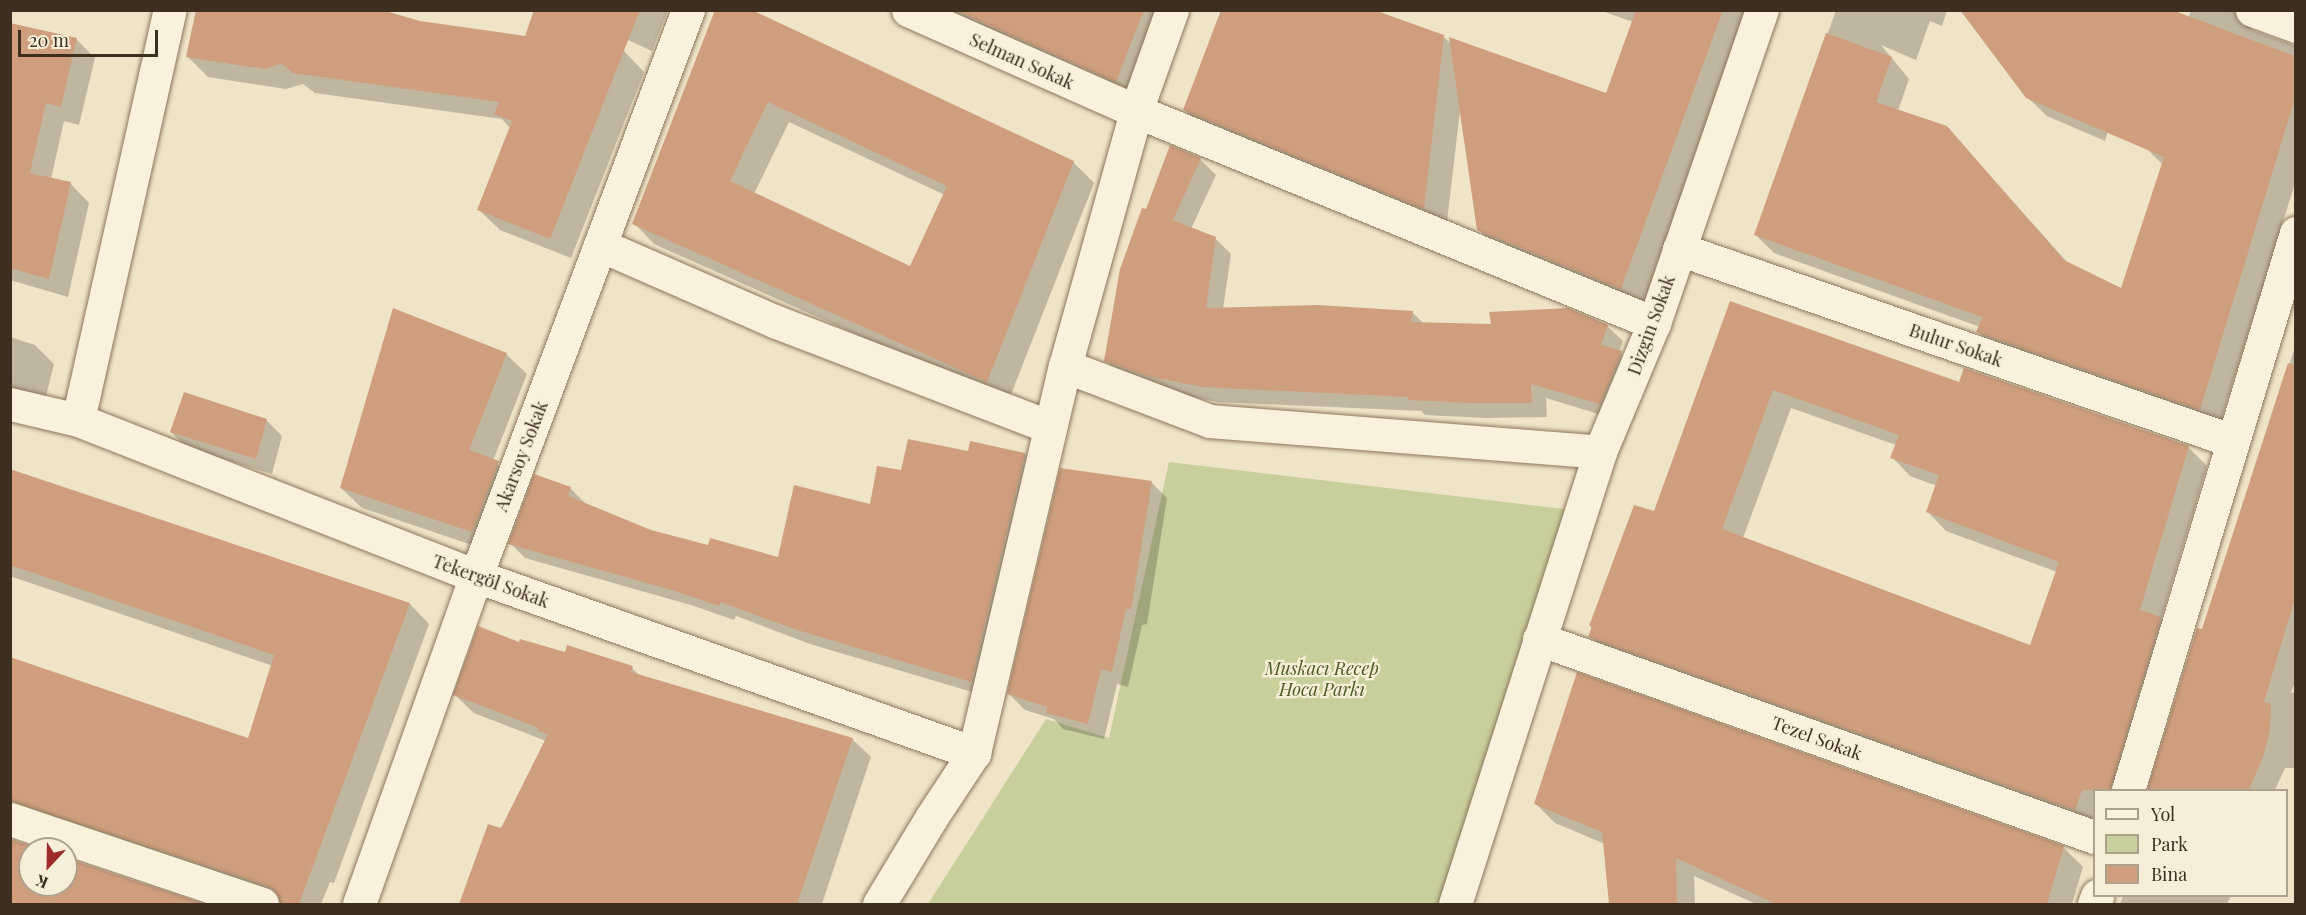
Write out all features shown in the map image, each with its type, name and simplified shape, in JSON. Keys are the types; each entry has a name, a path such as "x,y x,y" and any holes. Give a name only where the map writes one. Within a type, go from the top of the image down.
{"street":[{"path":"78,420 170,10"},
{"name":"Akarsoy Sokak","path":"359,904 476,576 688,10"},
{"name":"Selman Sokak","path":"908,10 1136,111 1654,323"},
{"path":"879,904 930,818 974,753 1065,366 1136,111 1172,10"},
{"name":"Dizgin Sokak","path":"1455,904 1600,452 1654,323 1762,10"},
{"path":"2252,10 2295,26"},
{"path":"2128,789 2295,233"},
{"path":"600,245 774,321 1050,427"},
{"name":"Bulur Sokak","path":"1678,249 2233,441"},
{"path":"1065,366 1210,421 1600,452"},
{"name":"Tekergöl Sokak","path":"10,404 78,420 476,576 974,753"},
{"name":"Tezel Sokak","path":"1539,639 2093,837"},
{"path":"12,826 261,904"}],"green space":[{"name":"Muskacı Recep Hoca Parkı","path":"1169,462 1580,511 1451,904 928,904 1046,719 1109,738"}],"building":[{"path":"196,10 382,10 420,21 525,36 534,10 640,10 550,239 477,210 512,121 494,114 499,102 293,73 281,64 265,69 186,57"},
{"path":"715,10 752,10 1074,161 987,382 632,224","holes":["768,102 947,186 910,266 730,181"]},
{"path":"955,10 1144,10 1116,82"},
{"path":"1221,10 1374,10 1444,35 1424,209 1183,110"},
{"path":"1636,10 1723,10 1621,289 1477,230 1449,37 1606,93"},
{"path":"1960,10 2172,10 2295,56 2295,98 2200,410 1976,332 1982,317 1754,235 1826,33 1892,57 1876,102 1947,126 2064,260 2121,288 2164,157 2026,98"},
{"path":"10,23 77,38 61,107 46,103 30,173 71,182 49,279 10,268"},
{"path":"1170,145 1201,158 1173,220 1216,237 1206,308 1318,305 1413,311 1411,322 1491,324 1489,312 1568,308 1608,325 1601,345 1622,351 1600,404 1531,384 1532,403 1408,400 1408,397 1202,387 1147,376 1104,361 1120,269 1142,208 1146,209"},
{"path":"1730,301 1959,382 1964,368 2189,446 2140,610 2161,617 2110,789 2082,790 2075,810 1588,637 1592,627 1589,626 1634,505 1654,511","holes":["1773,390 1899,435 1890,458 1939,475 1926,512 2059,562 2030,645 1722,529"]},
{"path":"393,308 507,353 469,450 499,461 472,532 340,488"},
{"path":"2288,363 2295,365 2295,598 2264,702 2271,704 2270,729 2264,754 2249,789 2147,789 2197,628 2202,629"},
{"path":"184,392 267,419 256,459 170,432"},
{"path":"908,439 968,451 970,441 1025,453 971,682 794,629 721,602 719,606 675,591 508,544 534,474 571,487 568,496 651,530 708,545 710,538 778,557 794,485 870,504 877,466 901,470"},
{"path":"1060,468 1152,481 1131,609 1126,609 1112,672 1101,669 1088,724 1046,713 1047,707 1007,694"},
{"path":"10,469 410,603 299,904 280,904 276,892 268,886 10,801 10,657 248,738 274,655 10,565"},
{"path":"478,626 519,642 520,639 565,652 567,645 633,666 631,672 853,738 797,904 459,904 488,824 501,828 548,734 538,731 539,728 453,695"},
{"path":"1577,672 2064,846 2047,904 1776,904 1676,858 1677,904 1609,904 1602,832 1534,804"},
{"path":"10,839 18,842 18,897 78,897 78,862 205,904 10,904"}]}
